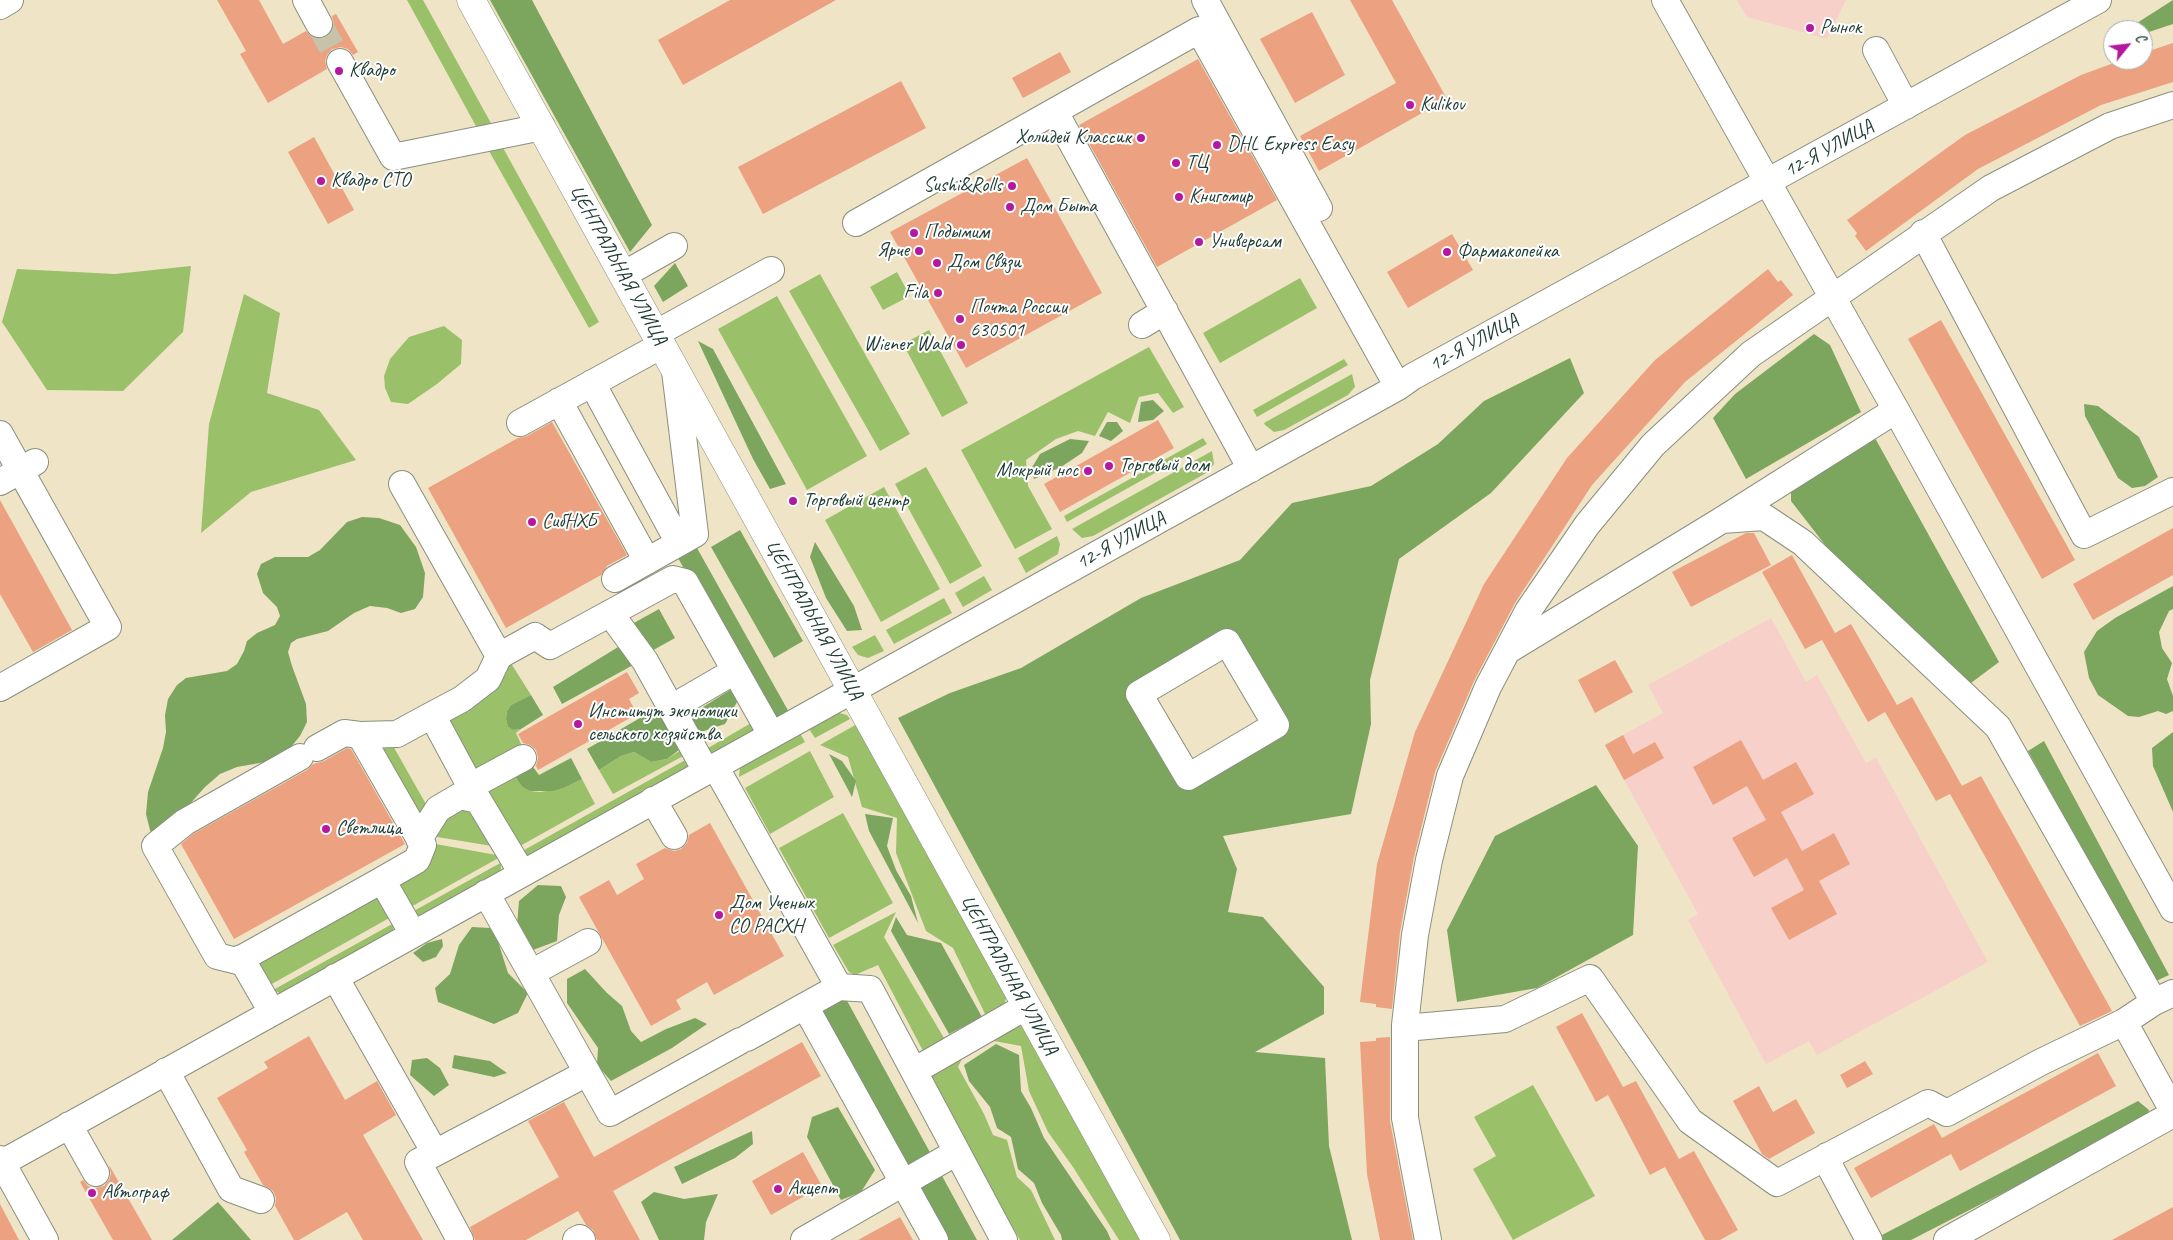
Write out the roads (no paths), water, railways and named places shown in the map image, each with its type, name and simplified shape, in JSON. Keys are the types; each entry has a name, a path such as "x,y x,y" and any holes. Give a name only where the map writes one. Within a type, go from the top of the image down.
{"main road":[{"name":"ЦЕНТРАЛЬНАЯ УЛИЦА","path":"471,0 1156,1240"}],"street":[{"path":"0,6 10,0"},
{"path":"306,0 319,24"},
{"path":"1205,0 1405,382"},
{"path":"1665,0 1896,410 2173,909"},
{"name":"12-Я УЛИЦА","path":"1,1162 1405,382 2098,0"},
{"path":"856,223 1199,30 1405,382"},
{"path":"1876,50 1906,106"},
{"path":"340,62 393,157 542,127"},
{"path":"1428,1240 1405,1118 1405,1028 1415,935 1429,860 1450,776 1488,687 1528,611 1587,525 1654,445 1751,354 1991,188 2110,126 2173,104"},
{"path":"1055,112 1251,468"},
{"path":"1923,234 2084,535 2173,491"},
{"path":"623,275 674,246"},
{"path":"520,423 592,383 664,349 771,270"},
{"path":"1142,324 1165,311"},
{"path":"615,579 695,534 664,349"},
{"path":"592,383 679,543"},
{"path":"559,401 647,561"},
{"path":"1507,651 1722,520 1896,410"},
{"path":"0,434 18,471 108,627 0,688"},
{"path":"402,484 498,656"},
{"path":"1405,1028 1505,1019 1590,978 1690,1122 1777,1183 1928,1103 1947,1113 2041,1062 2124,1022 2164,998 1998,727 1803,543 1764,517 1722,520"},
{"path":"360,735 422,845 417,860 369,879 247,948 237,961 217,956 155,846 185,822 344,733 360,735 397,734 462,699 488,679 498,656 535,636 550,646 673,579 685,582 771,734"},
{"path":"610,614 645,661 671,708 710,768 839,987"},
{"path":"1227,642 1276,725 1188,777 1139,694 1227,642"},
{"path":"671,708 735,671"},
{"path":"432,715 474,793 522,873"},
{"path":"419,839 438,809 460,796 474,793 523,758"},
{"path":"653,800 674,836"},
{"path":"369,879 413,934"},
{"path":"486,893 610,1113 839,987 870,988 1004,1240"},
{"path":"531,973 588,942"},
{"path":"247,948 272,1012"},
{"path":"335,977 435,1154"},
{"path":"805,1006 935,1240"},
{"path":"914,1070 1027,1006"},
{"path":"1947,1240 2173,1112 2124,1022"},
{"path":"166,1071 231,1189 261,1200"},
{"path":"460,1240 418,1162 587,1073"},
{"path":"69,1125 96,1173"},
{"path":"804,1240 957,1152"},
{"path":"1827,1156 1828,1165 1869,1240"},
{"path":"1,1162 45,1240"},
{"path":"576,1240 580,1238 582,1240"}],"tunnel":[{"path":"319,24 340,62"}],"place":[{"name":"Рынок","path":"1810,28"},
{"name":"Квадро","path":"339,71"},
{"name":"Kulikov","path":"1410,105"},
{"name":"Холидей Классик","path":"1141,138"},
{"name":"DHL Express Easy","path":"1217,145"},
{"name":"ТЦ","path":"1176,163"},
{"name":"Квадро СТО","path":"321,181"},
{"name":"Sushi&Rolls","path":"1012,186"},
{"name":"Книгомир","path":"1179,197"},
{"name":"Дом Быта","path":"1010,207"},
{"name":"Подымим","path":"914,233"},
{"name":"Универсам","path":"1199,242"},
{"name":"Ярче","path":"919,251"},
{"name":"Фармакопейка","path":"1447,252"},
{"name":"Дом Связи","path":"937,263"},
{"name":"Fila","path":"938,293"},
{"name":"Почта России 630501","path":"960,319"},
{"name":"Wiener Wald","path":"961,345"},
{"name":"Торговый дом","path":"1109,466"},
{"name":"Мокрый нос","path":"1088,471"},
{"name":"Торговый центр","path":"793,501"},
{"name":"СибНХБ","path":"532,522"},
{"name":"Институт экономики сельского хозяйства","path":"578,724"},
{"name":"Светлица","path":"326,829"},
{"name":"Дом Ученых СО РАСХН","path":"719,915"},
{"name":"Акцепт","path":"778,1189"},
{"name":"Автограф","path":"92,1193"}]}
